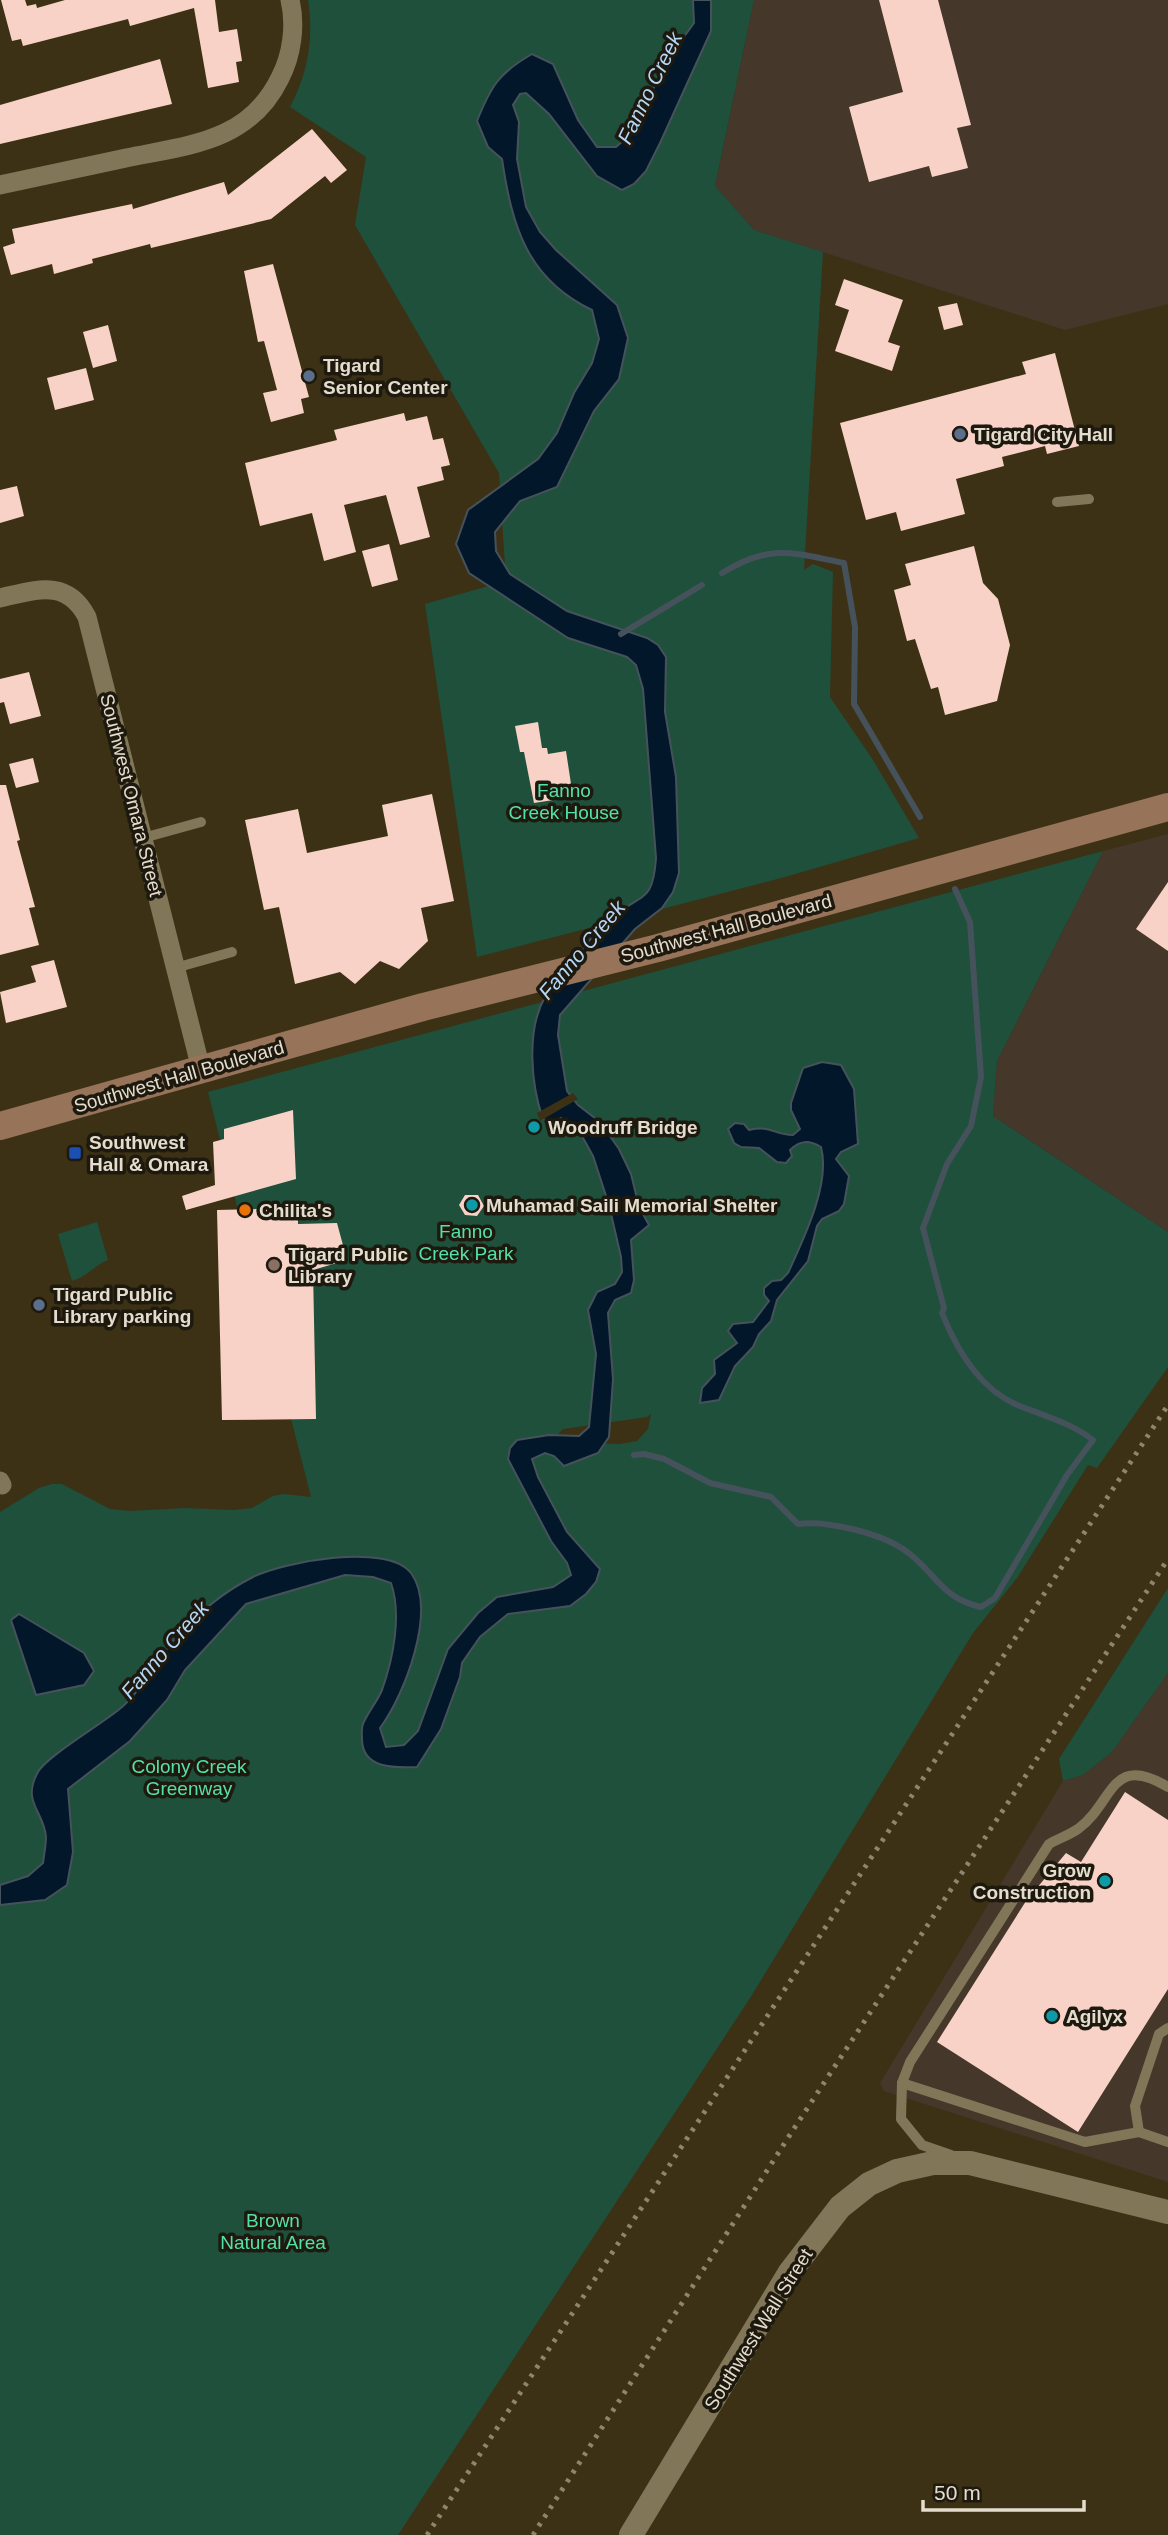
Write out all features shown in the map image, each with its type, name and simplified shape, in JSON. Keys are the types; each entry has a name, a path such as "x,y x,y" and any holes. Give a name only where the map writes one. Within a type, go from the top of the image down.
{"main road":[{"name":"Southwest Hall Boulevard","path":"0,1126 423,1007 657,948 1168,807"}],"street":[{"path":"0,185 209,140 251,118 263,107 286,68 292,34 290,0"},
{"name":"Southwest Omara Street","path":"0,598 31,591 56,590 74,597 87,617 201,1069"},
{"name":"Southwest Wall Street","path":"631,2535 790,2272 840,2207 869,2184 897,2171 933,2163 971,2163 1168,2212"}],"lane":[{"path":"1057,502 1089,499"},
{"path":"143,838 201,822"},
{"path":"176,968 232,952"},
{"path":"971,2163 922,2145 901,2119 902,2083 909,2062 1049,1844 1080,1828 1119,1780 1133,1775 1149,1776 1168,1787"},
{"path":"1139,2132 1135,2106 1159,2034 1168,2028"},
{"path":"902,2083 1085,2142 1139,2132 1168,2141"}],"shaded area":[{"path":"754,0 1168,0 1168,304 1065,330 754,230 715,187"},
{"path":"1168,834 1168,1232 993,1116 997,1061 1103,851"},
{"path":"1168,1673 1168,2182 884,2091 880,2083 1063,1781 1083,1775 1112,1752"}],"green space":[{"path":"308,0 754,0 715,186 754,230 823,252 804,570 813,564 833,572 830,697 873,760 919,838 785,877 477,957 425,604 506,581 499,473 355,225 366,157 290,107 308,55"},
{"path":"1103,851 997,1061 993,1116 1168,1232 1168,1367 1097,1468 1088,1465 1017,1578 973,1633 752,1995 398,2535 0,2535 0,1512 39,1488 52,1484 62,1484 110,1509 130,1511 186,1508 234,1510 252,1508 273,1496 284,1494 311,1497 208,1092","holes":["651,1414 648,1429 637,1441 620,1444 551,1442 563,1429 647,1417"]},
{"path":"97,1222 108,1260 72,1281 58,1234"},
{"path":"1168,1588 1168,1673 1112,1752 1083,1775 1063,1781 1059,1759"}],"water":[{"path":"693,0 711,0 711,31 646,171 634,184 622,190 597,176 549,114 526,93 520,94 513,105 519,122 517,159 526,207 540,232 556,250 617,305 628,338 619,379 594,411 557,487 520,501 495,532 496,551 510,574 567,611 647,638 658,645 666,657 665,712 676,777 679,873 673,892 662,908 635,929 560,1015 558,1035 567,1091 578,1105 600,1122 619,1149 631,1174 639,1207 649,1225 631,1240 634,1280 631,1293 615,1300 608,1313 613,1379 609,1437 598,1453 564,1466 554,1456 545,1453 532,1459 538,1477 567,1532 600,1569 596,1582 570,1606 508,1614 480,1637 462,1663 460,1677 441,1729 417,1767 390,1767 374,1762 364,1750 362,1740 363,1724 382,1690 393,1651 396,1609 391,1583 373,1577 345,1575 246,1604 185,1670 167,1700 130,1741 68,1789 73,1852 67,1885 45,1900 0,1905 0,1885 28,1876 43,1863 46,1837 32,1791 33,1782 43,1765 122,1707 182,1631 210,1605 242,1583 267,1571 334,1558 380,1558 399,1564 411,1573 418,1589 421,1608 419,1630 407,1675 380,1728 386,1747 404,1745 418,1731 448,1649 478,1613 497,1597 553,1587 571,1575 567,1563 551,1541 508,1459 510,1448 517,1440 549,1435 579,1436 589,1427 596,1354 588,1310 597,1292 615,1284 622,1272 621,1257 609,1205 593,1156 577,1127 561,1118 554,1121 543,1119 533,1074 533,1041 539,1010 548,992 601,927 644,896 652,883 656,858 643,689 636,665 627,657 568,638 469,573 456,544 468,510 538,459 557,433 574,393 592,363 599,339 592,310 552,283 526,248 511,206 502,159 488,147 477,121 497,82 511,68 532,54 553,64 578,120 597,147 616,147 631,134 668,59 694,23"},
{"path":"822,1062 841,1065 854,1089 858,1144 841,1152 836,1159 849,1176 844,1204 839,1211 822,1219 817,1226 808,1261 777,1300 771,1321 759,1334 753,1347 735,1366 719,1400 700,1403 702,1388 715,1374 714,1360 737,1343 728,1331 733,1324 753,1322 769,1301 764,1295 764,1288 772,1281 781,1280 788,1273 814,1212 822,1178 821,1147 809,1142 797,1144 790,1150 792,1156 786,1163 777,1162 759,1148 741,1147 734,1143 728,1129 735,1123 744,1124 749,1130 768,1129 793,1135 800,1129 791,1110 791,1103 803,1068"},
{"path":"19,1614 84,1653 94,1671 84,1685 36,1695 11,1620"}],"pier":[{"path":"573,1093 578,1099 540,1121 537,1113"}],"building":[{"path":"1,0 25,0 27,6 36,4 37,8 65,0 215,0 219,32 237,29 242,61 236,62 239,82 208,88 194,8 130,26 128,19 23,46 21,39 12,41"},
{"path":"879,0 938,0 971,125 957,128 968,168 932,177 929,166 869,182 849,107 903,92"},
{"path":"160,59 172,104 0,144 0,105"},
{"path":"312,129 347,170 331,183 325,176 271,219 151,248 150,244 92,259 93,263 54,274 52,264 11,275 3,247 15,243 12,229 132,204 133,209 224,182 228,195"},
{"path":"273,264 309,397 301,399 304,413 271,422 263,393 277,390 264,341 258,342 244,271"},
{"path":"844,279 903,300 888,342 900,346 892,371 835,351 849,310 835,305"},
{"path":"957,303 963,325 944,330 938,307"},
{"path":"108,325 117,361 93,368 83,332"},
{"name":"Tigard City Hall","path":"1055,353 1079,446 1047,454 1045,446 1002,457 1004,466 956,479 965,514 901,531 896,512 866,520 840,423 1026,374 1022,362"},
{"path":"86,368 94,400 55,410 47,378"},
{"path":"404,413 406,421 427,416 433,440 443,438 450,465 441,467 444,480 417,487 430,537 400,545 386,495 344,505 356,552 324,561 312,513 260,526 245,463 337,440 334,430"},
{"path":"17,486 24,516 0,523 0,490"},
{"path":"389,544 398,580 372,587 362,551"},
{"path":"974,546 983,583 998,599 1010,645 997,701 945,715 938,687 931,689 915,639 907,641 894,590 911,585 905,564"},
{"path":"29,672 41,716 10,724 4,702 0,703 0,679"},
{"name":"Fanno Creek House","path":"538,722 542,748 547,748 548,754 566,751 573,797 534,803 524,752 520,752 515,726"},
{"path":"33,758 39,782 16,788 9,764"},
{"path":"0,785 6,785 20,840 17,841 35,907 29,908 39,945 0,955"},
{"path":"432,794 454,901 421,908 428,941 399,969 380,961 355,984 340,972 295,984 279,907 264,910 245,820 298,809 307,853 388,836 382,805"},
{"path":"1168,882 1168,951 1136,929"},
{"path":"54,960 67,1007 6,1023 0,992 36,982 31,966"},
{"path":"293,1110 296,1179 186,1210 182,1196 215,1185 213,1142 224,1139 224,1129"},
{"name":"Muhamad Saili Memorial Shelter","path":"465,1195 478,1195 484,1206 477,1216 465,1215 459,1205"},
{"name":"Tigard Public Library","path":"298,1208 298,1224 337,1223 347,1260 313,1270 316,1419 222,1420 217,1210"},
{"name":"Agilyx","path":"1125,1792 1168,1820 1168,1989 1078,2132 937,2042 1026,1901 1066,1853 1081,1862"}],"waterway":[{"name":"Fanno Creek","path":"722,573 754,557 768,554 795,554 844,563 855,627 854,704 920,817"},
{"name":"Fanno Creek","path":"621,634 702,585"},
{"name":"Fanno Creek","path":"634,1455 644,1454 664,1459 710,1483 771,1497 798,1524 837,1526 893,1543 914,1557 946,1590 967,1603 981,1607 995,1598 1067,1475 1093,1440 1065,1424 1015,1404 990,1388 961,1353 942,1313 944,1308 923,1228 947,1164 971,1126 981,1077 970,922 955,889"}],"railway":[{"path":"427,2535 1168,1405"},
{"path":"533,2535 795,2127 1168,1559"}],"place":[{"name":"Tigard Senior Center","path":"309,376"},
{"name":"Tigard City Hall","path":"960,434"},
{"name":"Woodruff Bridge","path":"534,1127"},
{"name":"Southwest Hall & Omara","path":"75,1153"},
{"name":"Muhamad Saili Memorial Shelter","path":"472,1205"},
{"name":"Chilita's","path":"245,1210"},
{"name":"Tigard Public Library","path":"274,1265"},
{"name":"Tigard Public Library parking","path":"39,1305"},
{"name":"Grow Construction","path":"1105,1881"},
{"name":"Agilyx","path":"1052,2016"}],"park label":[{"name":"Fanno Creek Park","path":"466,1242"},
{"name":"Colony Creek Greenway","path":"189,1777"},
{"name":"Brown Natural Area","path":"273,2231"}]}
